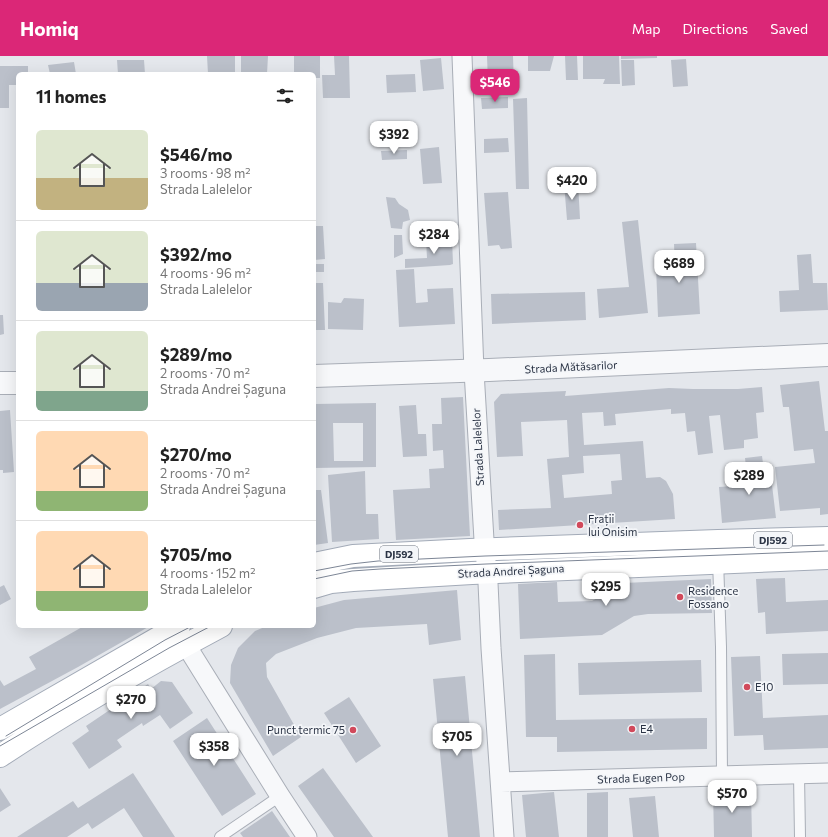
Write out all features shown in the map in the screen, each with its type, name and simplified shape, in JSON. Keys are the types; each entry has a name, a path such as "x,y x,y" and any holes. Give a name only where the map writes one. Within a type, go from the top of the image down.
{"main road":[{"name":"Strada Andrei Șaguna","path":"316,564 352,556 828,538"},
{"name":"Strada Andrei Șaguna","path":"316,586 331,582 353,580 487,572 828,558"},
{"path":"0,729 183,635 213,628"},
{"path":"0,756 86,701 183,635"}],"street":[{"name":"Strada Lalelelor","path":"462,56 474,371 484,550 487,572 504,837"},
{"name":"Strada Mătăsarilor","path":"316,376 474,371 828,355"},
{"path":"0,383 16,383"},
{"path":"183,635 280,796 308,837"},
{"name":"Strada Eugen Pop","path":"501,782 828,773"}],"lane":[{"path":"718,541 722,776"},
{"path":"799,774 800,837"},
{"path":"220,837 280,796"}],"building":[{"path":"207,56 235,56 235,72 208,72"},
{"path":"241,56 268,56 267,72 241,72"},
{"path":"294,56 320,56 320,78 316,78 316,72 294,72"},
{"path":"334,56 349,56 350,98 323,98 322,75 335,75"},
{"path":"487,56 513,56 514,86 501,86 499,81 488,83"},
{"path":"528,56 554,56 550,71 528,71"},
{"path":"565,56 577,56 578,80 566,80"},
{"path":"583,56 619,56 620,84 603,84 605,79 583,79"},
{"path":"621,56 657,56 657,58 621,59"},
{"path":"441,58 444,89 423,91 420,60"},
{"path":"686,59 688,86 673,87 671,60"},
{"path":"117,60 144,60 145,72 118,72"},
{"path":"621,60 634,60 635,85 622,86"},
{"path":"74,62 76,72 50,72 48,65"},
{"path":"0,66 28,66 28,72 16,72 16,85 9,85 9,108 0,108"},
{"path":"415,74 416,92 387,93 386,75"},
{"path":"508,97 508,108 482,109 481,98"},
{"path":"527,98 529,189 516,189 513,99"},
{"path":"508,138 509,152 484,153 484,139"},
{"path":"439,147 442,183 423,184 420,149"},
{"path":"407,150 407,159 382,160 381,151"},
{"path":"578,182 580,219 567,220 564,183"},
{"path":"508,192 512,248 501,249 499,245 488,246 484,193"},
{"path":"386,197 395,198 399,204 408,210 410,220 403,222 402,229 391,228"},
{"path":"638,220 648,313 599,318 597,289 629,287 622,222"},
{"path":"316,226 323,226 325,259 316,260"},
{"path":"394,235 402,235 403,254 394,258"},
{"path":"452,238 453,264 405,268 405,259 427,258 426,240"},
{"path":"696,243 700,314 658,317 656,267 675,266 674,244"},
{"path":"811,254 813,283 827,283 828,310 780,312 779,291 799,290 797,255"},
{"path":"316,264 324,264 324,272 316,272"},
{"path":"414,269 416,303 428,302 427,289 453,288 455,324 399,327 396,270"},
{"path":"316,283 323,283 325,330 316,330"},
{"path":"585,292 586,320 492,324 491,294"},
{"path":"344,298 364,299 363,330 328,329 328,302 341,303"},
{"path":"0,315 3,315 4,334 0,335"},
{"path":"819,381 825,431 828,431 828,514 820,515 820,508 780,511 775,467 815,463 813,449 794,451 789,407 783,407 780,385"},
{"path":"762,387 764,412 756,413 758,438 744,440 744,448 724,450 720,415 709,416 713,453 698,455 695,431 687,432 685,413 671,414 671,409 615,414 616,425 604,426 603,412 582,413 584,445 643,441 646,478 660,477 666,481 673,494 675,519 499,530 498,510 551,508 547,459 569,457 567,420 521,422 523,456 497,457 494,402 501,394 566,391 565,396 669,388 738,389","holes":["620,454 622,480 611,481 612,494 564,498 562,475 584,473 583,456"]},
{"path":"463,397 470,536 396,540 393,490 430,488 429,469 444,468 443,450 433,451 432,424 442,424 441,398"},
{"path":"376,403 376,467 316,468 316,404","holes":["333,423 363,423 363,461 334,461"]},
{"path":"416,405 418,434 426,434 427,456 403,457 399,406"},
{"path":"10,410 14,472 3,473 3,470 0,470 0,411"},
{"path":"762,456 766,485 772,485 776,518 722,523 719,487 748,485 745,458"},
{"path":"365,471 366,514 378,514 379,539 332,542 328,475"},
{"path":"316,490 321,490 328,543 316,545"},
{"path":"785,578 786,602 828,600 828,631 766,634 765,612 758,613 756,579"},
{"path":"711,579 712,613 648,614 634,616 602,635 520,639 518,584 557,582 558,602 592,601 624,583"},
{"path":"4,585 11,599 0,605 0,587"},
{"path":"457,590 461,640 429,645 427,624 356,628 317,638 276,654 266,663 267,677 301,737 273,756 230,683 231,665 238,648 255,631 262,628 316,628 316,607 344,600"},
{"path":"80,628 146,628 0,709 0,680 4,686 36,669 29,657"},
{"path":"828,653 828,684 783,685 782,654"},
{"name":"E4","path":"555,654 556,720 707,718 707,749 557,752 557,737 526,737 524,655"},
{"path":"760,656 763,718 828,715 828,748 764,750 763,735 734,736 731,657"},
{"path":"701,660 702,692 579,695 578,663"},
{"path":"465,676 480,837 448,837 433,679"},
{"path":"161,681 172,682 193,713 170,729 160,715 143,726 142,723 117,740 122,747 89,769 72,743 89,731 86,726 148,684 151,689"},
{"name":"Punct termic 75","path":"349,697 381,746 356,763 324,713"},
{"path":"207,718 256,794 222,816 173,741"},
{"path":"323,768 373,837 334,837 298,786"},
{"path":"133,773 175,837 143,837 124,808 92,829 88,823 67,837 17,837 73,801 78,808"},
{"path":"0,788 11,805 0,812"},
{"path":"713,791 751,791 752,837 714,837"},
{"path":"554,792 559,837 526,837 522,795"},
{"path":"608,792 608,837 587,837 587,793"},
{"path":"655,796 659,837 633,837 629,798"},
{"path":"272,811 290,837 243,837 240,833"}],"tram line":[{"path":"316,571 378,561 824,545"},
{"path":"316,579 352,571 380,569 828,551"},
{"path":"6,736 165,640 188,628"},
{"path":"0,746 169,648 207,628"}],"place":[{"name":"Frații lui Onisim","path":"580,525"},
{"name":"Residence Fossano","path":"680,597"},
{"name":"E10","path":"747,687"},
{"name":"E4","path":"632,729"},
{"name":"Punct termic 75","path":"353,730"}]}
